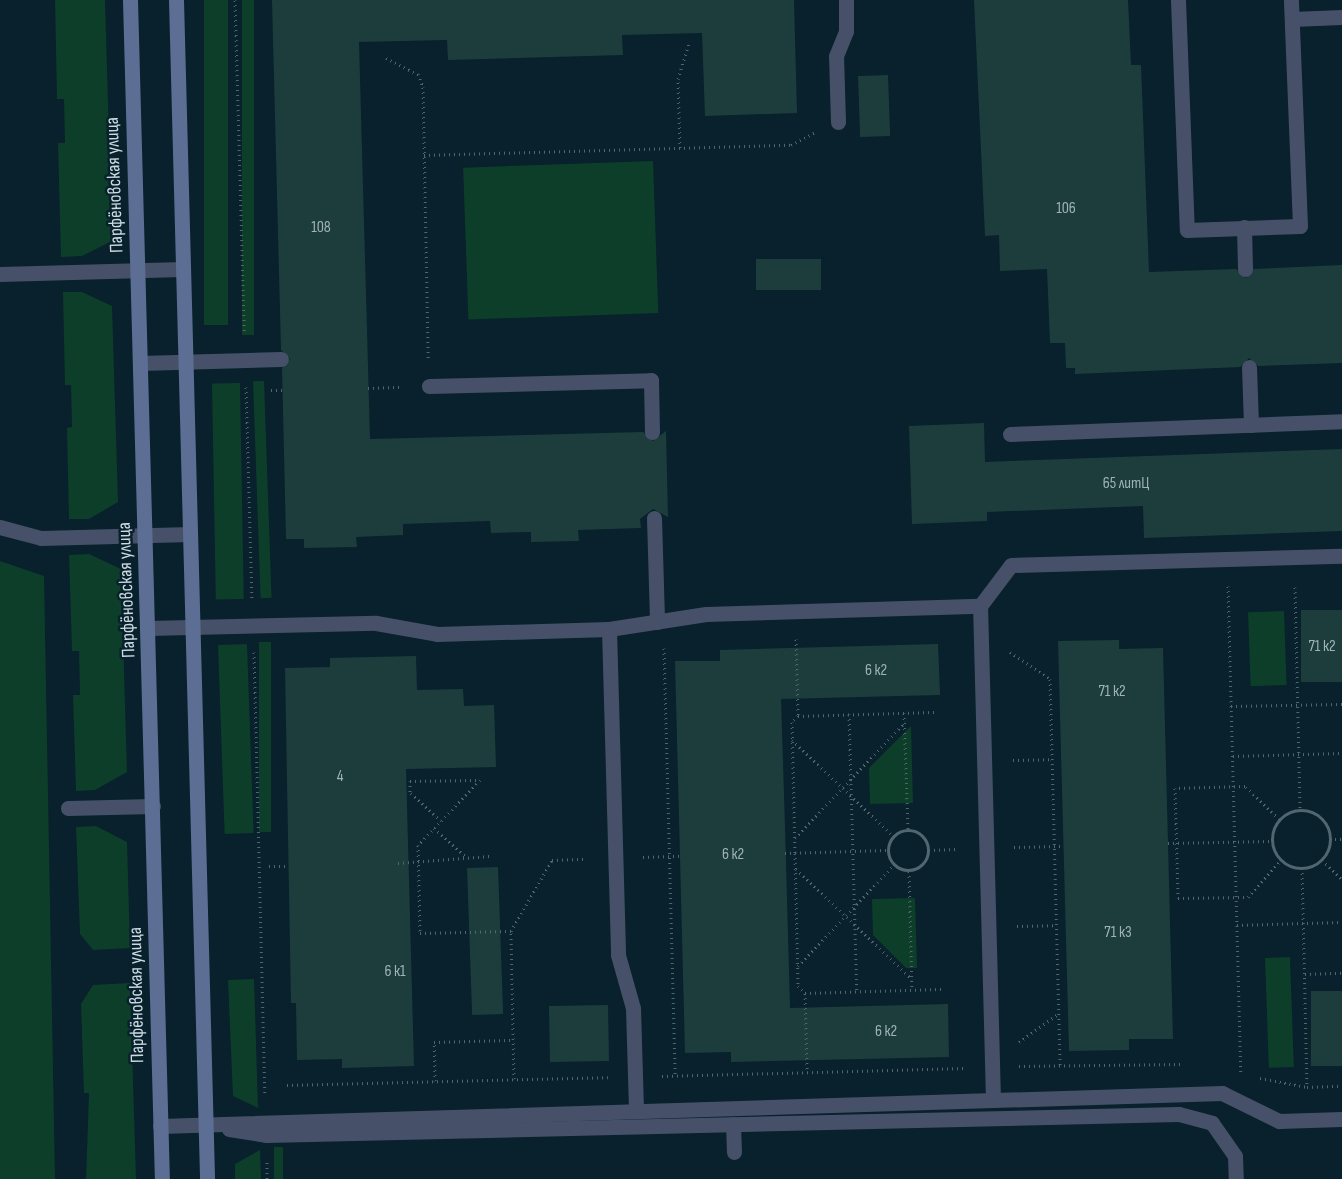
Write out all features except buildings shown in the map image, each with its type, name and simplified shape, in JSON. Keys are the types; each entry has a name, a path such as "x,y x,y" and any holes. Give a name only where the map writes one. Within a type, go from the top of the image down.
{"street":[{"name":"Парфёновская улица","path":"130,0 162,1179"},
{"path":"176,0 207,1179"}],"lane":[{"path":"838,122 836,56 846,31 846,0"},
{"path":"1178,0 1187,230 1300,226 1292,0"},
{"path":"1292,19 1342,17"},
{"path":"1244,227 1245,269"},
{"path":"0,274 182,269"},
{"path":"140,363 281,359"},
{"path":"1249,367 1251,425"},
{"path":"429,386 651,380 652,432"},
{"path":"1010,434 1342,422"},
{"path":"654,518 657,622"},
{"path":"0,527 40,538 190,534"},
{"path":"993,1100 980,606 1010,565 1342,556"},
{"path":"148,628 376,622 437,634 610,629 706,614 980,606"},
{"path":"610,629 618,956 633,1008 636,1110"},
{"path":"68,808 153,806"},
{"path":"266,1128 636,1110 1222,1093 1279,1121 1342,1119"},
{"path":"160,1126 206,1125 266,1128 733,1124 1179,1114 1212,1123 1235,1156 1236,1179"},
{"path":"733,1124 734,1152"}],"path":[{"path":"236,0 267,1179"},
{"path":"680,148 678,79 689,42"},
{"path":"368,388 429,386 423,87 418,74 386,58"},
{"path":"424,155 790,144 838,122"},
{"path":"270,390 282,390"},
{"path":"1228,559 1241,1075"},
{"path":"1295,587 1300,809"},
{"path":"795,611 798,716"},
{"path":"657,622 664,644 675,1075"},
{"path":"981,633 1050,679 1060,1065"},
{"path":"1231,706 1342,704"},
{"path":"904,712 908,829"},
{"path":"807,1072 805,993 798,986 792,722 798,716 934,712"},
{"path":"849,714 857,992"},
{"path":"794,838 905,722"},
{"path":"792,740 893,836"},
{"path":"1233,756 1342,753"},
{"path":"984,761 1052,759"},
{"path":"440,821 410,792 410,782 480,780 418,846 420,933 510,931"},
{"path":"1280,819 1245,786 1175,788 1178,898 1248,896 1282,860"},
{"path":"1300,809 1322,818 1330,839 1322,860 1302,868 1282,860 1272,841 1280,819 1300,809"},
{"path":"434,828 465,856"},
{"path":"908,829 922,835 929,850 923,864 909,871 894,865 888,850 893,836 908,829"},
{"path":"1330,839 1342,839"},
{"path":"1168,843 1272,841"},
{"path":"1006,848 1063,846"},
{"path":"929,850 967,848"},
{"path":"785,853 888,850"},
{"path":"398,863 418,863 465,856 490,856"},
{"path":"615,858 680,856"},
{"path":"514,1079 510,931 552,860 597,859"},
{"path":"1322,860 1342,879"},
{"path":"798,966 894,865"},
{"path":"269,866 289,866"},
{"path":"1302,868 1307,1087"},
{"path":"795,869 912,979"},
{"path":"909,871 912,990"},
{"path":"1237,925 1342,922"},
{"path":"988,926 1056,925"},
{"path":"1305,974 1342,973"},
{"path":"805,993 941,989"},
{"path":"992,1064 1059,1013"},
{"path":"435,1081 434,1042 513,1040"},
{"path":"286,1085 807,1072 992,1064 1060,1065 1172,1062 1192,1066"},
{"path":"1231,1073 1307,1087 1342,1086"}],"green space":[{"path":"55,0 105,0 112,241 82,256 61,257 58,143 65,143 64,99 57,99"},
{"path":"204,0 228,0 228,325 204,325"},
{"path":"242,0 254,0 254,335 242,335"},
{"path":"653,161 658,313 468,320 463,168"},
{"path":"63,292 82,292 112,306 118,502 89,519 69,519 67,428 72,427 71,385 65,385"},
{"path":"253,381 264,381 272,598 261,598"},
{"path":"212,383 240,383 244,599 216,599"},
{"path":"89,554 121,569 127,772 95,790 76,791 73,695 80,695 79,651 72,651 69,555"},
{"path":"0,561 44,576 55,1179 0,1179"},
{"path":"1284,611 1287,685 1251,686 1248,612"},
{"path":"259,642 271,642 271,832 259,832"},
{"path":"247,644 254,833 225,834 218,645"},
{"path":"911,726 913,803 870,804 869,768"},
{"path":"96,826 127,842 130,948 93,950 80,934 76,827"},
{"path":"915,898 917,968 906,968 873,935 872,899"},
{"path":"1290,957 1294,1067 1269,1068 1265,958"},
{"path":"254,979 258,1108 233,1096 228,980"},
{"path":"130,983 136,1179 86,1179 89,1093 84,1093 81,1004 93,985"},
{"path":"274,1147 283,1147 283,1179 274,1179"},
{"path":"260,1150 261,1179 235,1179 235,1164"}]}
